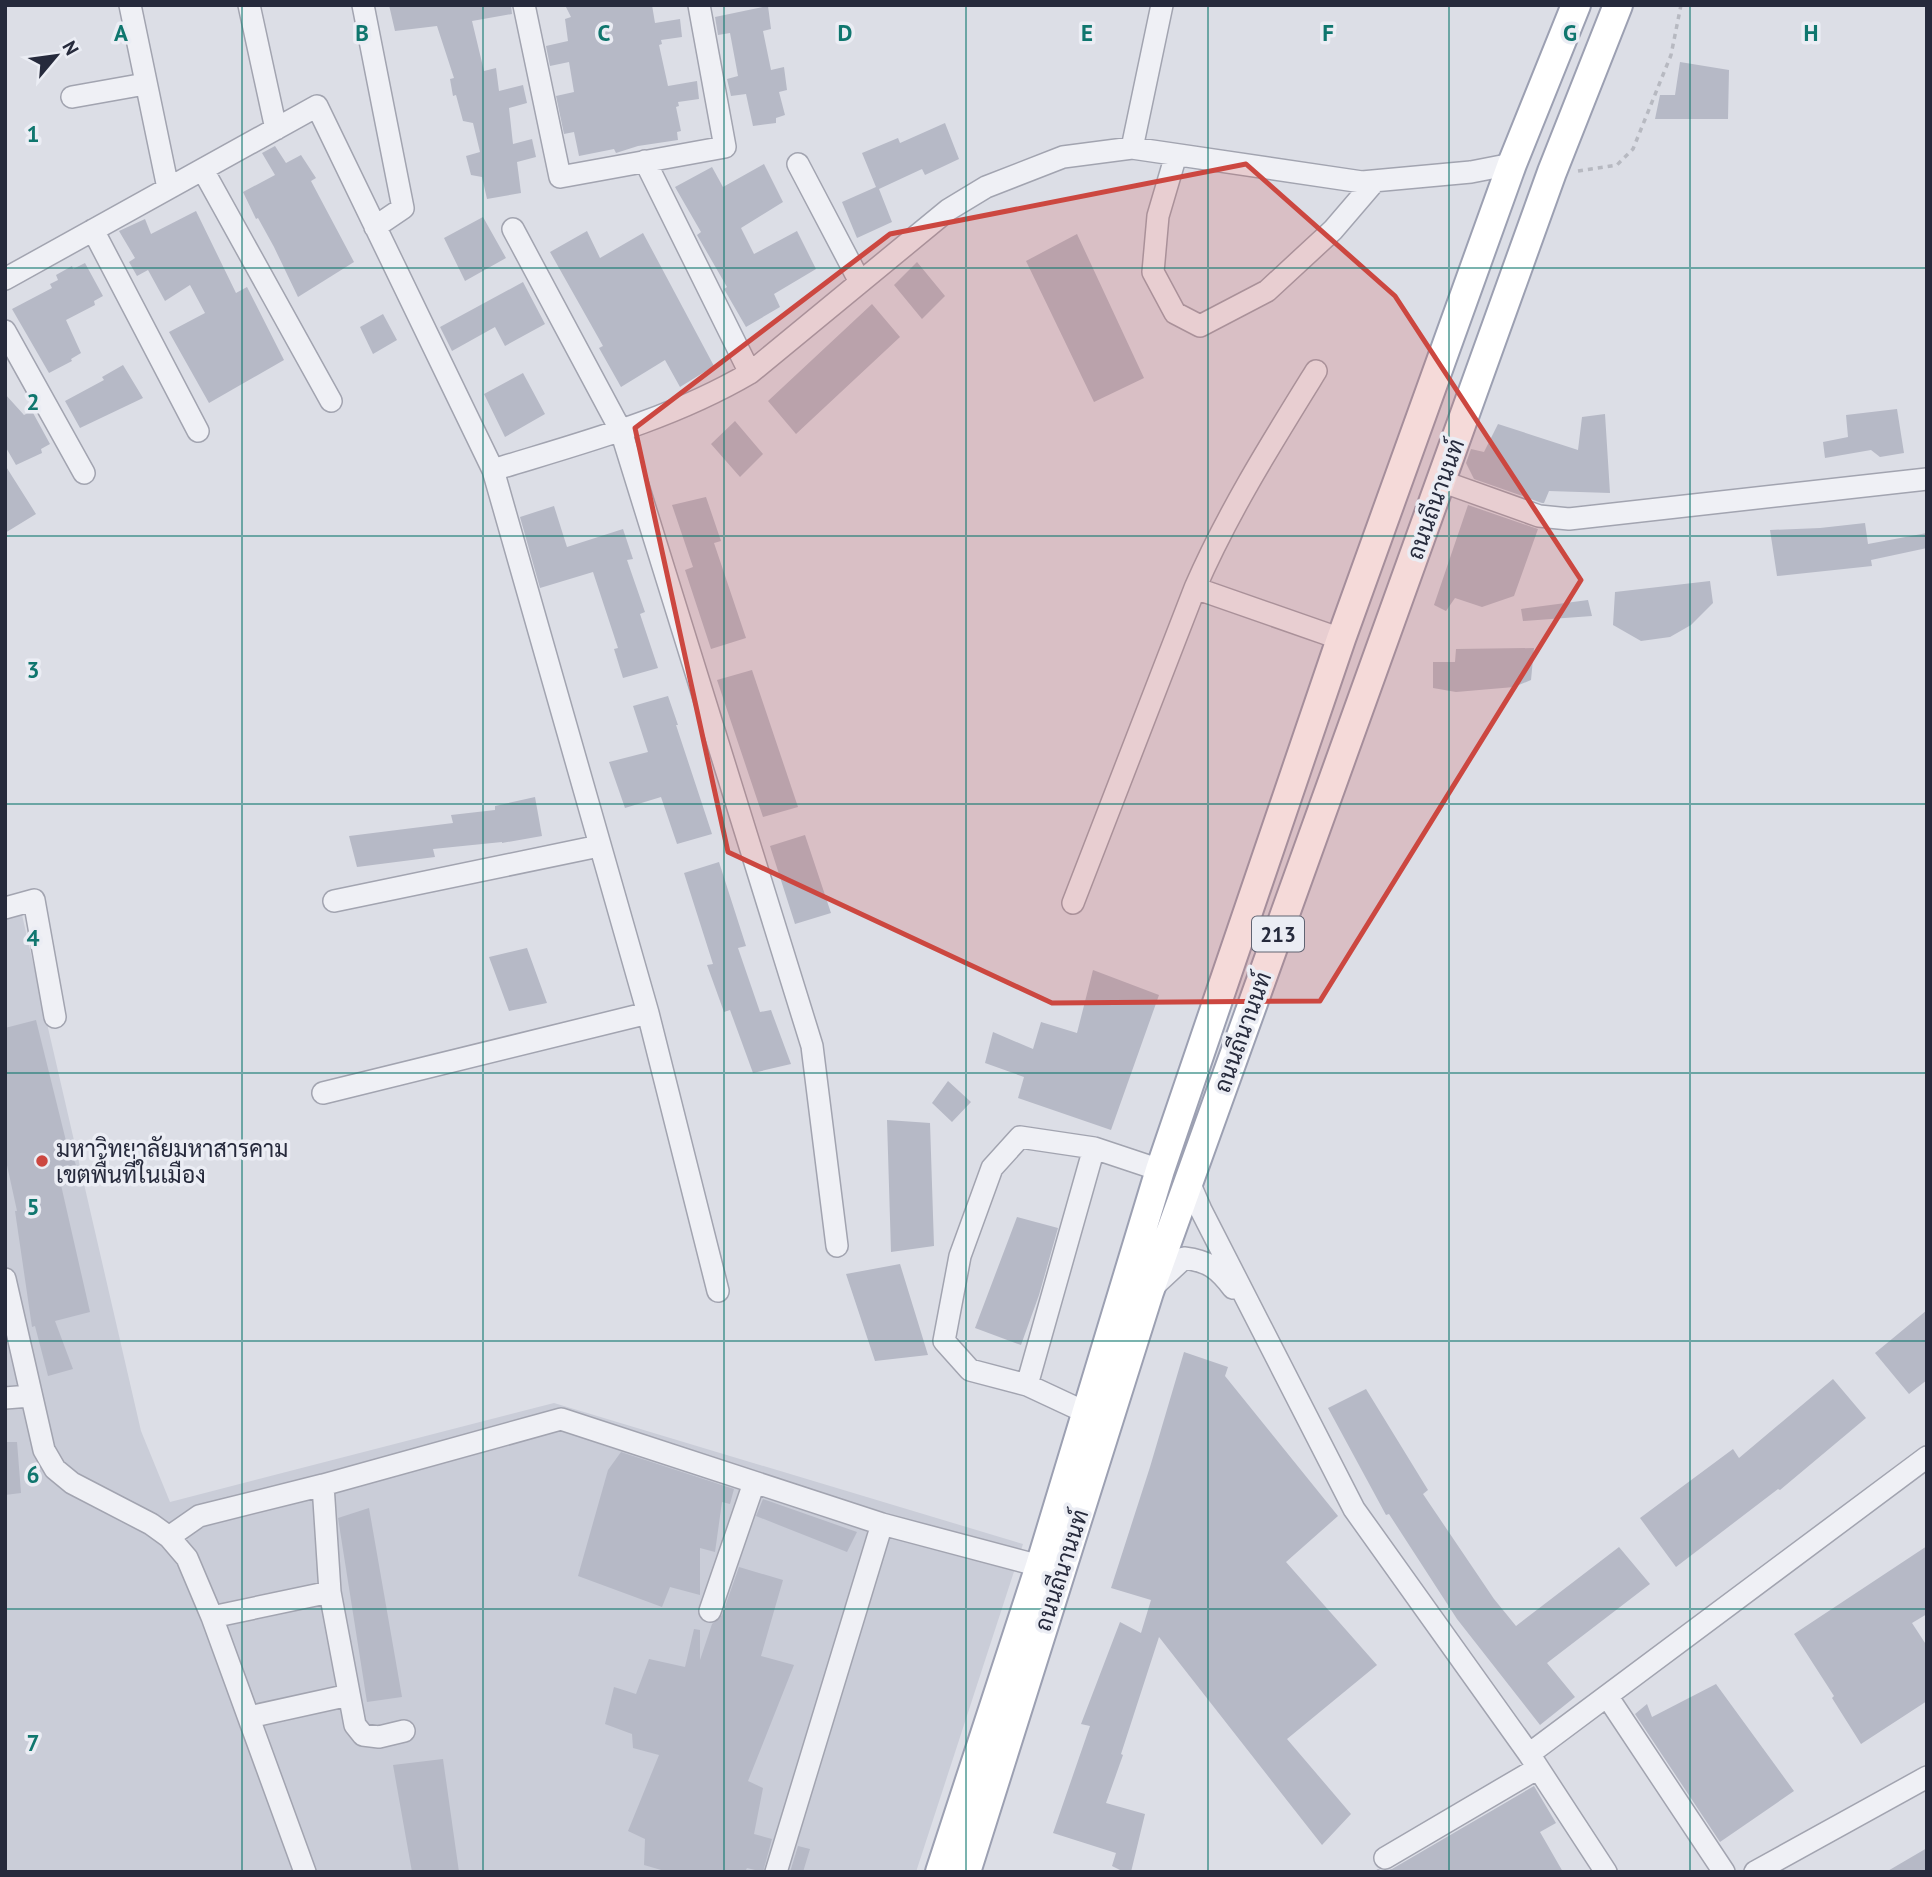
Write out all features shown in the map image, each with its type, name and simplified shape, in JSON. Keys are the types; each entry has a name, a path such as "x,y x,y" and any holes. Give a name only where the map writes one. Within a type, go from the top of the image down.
{"main road":[{"name":"ถนนถีนานนท์","path":"940,1872 1040,1566 1160,1170 1341,639 1512,164 1576,5"},
{"name":"ถนนถีนานนท์","path":"966,1872 1149,1292 1188,1180 1552,173 1618,5"}],"street":[{"path":"130,5 168,188"},
{"path":"250,5 275,129"},
{"path":"363,5 403,208 375,227"},
{"path":"524,5 560,177 724,147 699,5"},
{"path":"1132,148 1162,5"},
{"path":"72,97 145,84"},
{"path":"5,279 317,106 493,470 648,1013 718,1291"},
{"path":"493,470 621,431 713,395 750,373 948,210 986,187 1063,157 1132,148 1362,182 1471,172 1512,164"},
{"path":"1176,155 1158,216 1153,272 1175,313 1200,326 1267,291 1333,230 1375,181"},
{"path":"645,161 750,373"},
{"path":"798,164 860,282"},
{"path":"203,170 331,401"},
{"path":"513,229 621,431 812,1046 837,1246"},
{"path":"93,230 198,431"},
{"path":"5,331 85,473"},
{"path":"1073,903 1213,547 1261,459 1316,371"},
{"path":"1441,481 1539,516 1569,519 1927,479"},
{"path":"1195,588 1341,639"},
{"path":"334,901 599,846"},
{"path":"5,908 34,900 55,1017"},
{"path":"323,1093 648,1013"},
{"path":"1087,1413 1027,1385 970,1370 944,1341 960,1256 992,1168 1020,1137 1094,1148 1160,1170"},
{"path":"1027,1385 1094,1148"},
{"path":"1188,1180 1354,1509 1534,1761 1606,1872"},
{"path":"1149,1292 1184,1258 1204,1260 1225,1277 1256,1317"},
{"path":"5,1279 44,1450 55,1469 72,1483 151,1524 169,1537 187,1558 212,1617 305,1872"},
{"path":"5,1398 30,1396"},
{"path":"169,1537 200,1516 561,1419 882,1524 1040,1566"},
{"path":"1385,1858 1534,1761 1607,1696 1927,1457"},
{"path":"710,1611 754,1483"},
{"path":"323,1485 330,1592 355,1725 363,1735 379,1737 404,1731"},
{"path":"776,1872 882,1524"},
{"path":"212,1617 330,1592"},
{"path":"248,1717 349,1695"},
{"path":"1607,1696 1724,1872"},
{"path":"1755,1872 1927,1777"}],"path":[{"path":"1552,173 1597,170 1617,165 1633,149 1671,55 1681,5"}],"highlighted area":[{"path":"1246,164 1395,296 1581,580 1320,1001 1052,1003 728,852 635,428 890,234"}],"shaded area":[{"name":"มหาวิทยาลัยมหาสารคาม เขตพื้นที่ในเมือง","path":"22,915 141,1431 170,1502 554,1403 1023,1544 916,1872 5,1872 5,919"}],"building":[{"path":"389,5 511,5 512,14 472,21 484,71 496,68 499,91 523,85 527,103 509,108 513,144 532,139 536,157 517,162 521,193 487,199 482,177 471,175 466,156 480,152 473,123 463,121 456,95 453,96 450,79 454,78 437,26 395,31"},
{"path":"565,5 652,5 655,23 680,19 682,37 661,40 662,44 659,45 668,86 697,81 699,99 678,102 679,106 676,107 681,131 677,132 678,140 638,146 616,153 614,149 579,156 574,132 564,134 556,96 574,92 569,62 550,66 546,46 568,41 565,19 571,17"},
{"path":"768,6 771,29 763,31 771,70 784,67 787,90 779,92 785,115 776,118 776,123 753,126 746,94 731,96 727,79 738,76 730,33 718,35 715,17"},
{"path":"1680,62 1729,70 1728,119 1655,119 1660,95 1675,95"},
{"path":"945,123 959,159 925,175 922,169 879,189 892,222 857,238 842,202 876,187 862,153 898,138 900,143"},
{"path":"275,146 286,163 301,155 316,178 311,181 354,262 298,297 243,192 275,175 262,153"},
{"path":"764,164 783,202 741,228 754,254 797,231 816,269 774,294 780,307 746,327 697,235 701,232 675,187 712,167 723,187"},
{"path":"196,211 236,293 247,287 284,360 209,403 169,332 205,313 190,285 165,301 148,270 137,276 129,262 135,258 119,231 145,219 151,234"},
{"path":"483,217 506,258 465,281 444,238"},
{"path":"587,231 600,258 643,233 714,366 680,387 665,360 621,387 599,348 603,346 550,252"},
{"path":"1077,234 1144,378 1094,402 1026,261"},
{"path":"917,262 945,296 922,319 894,285"},
{"path":"85,263 103,296 94,301 95,305 66,320 81,353 49,373 12,309 52,288 50,284 58,280 56,275 72,266 73,269"},
{"path":"523,282 545,324 505,346 495,327 452,351 440,327"},
{"path":"872,304 900,337 796,434 768,401"},
{"path":"383,314 397,340 373,354 360,327"},
{"path":"123,365 143,398 80,428 65,401 104,380 102,377"},
{"path":"523,373 545,414 505,437 484,394"},
{"path":"5,394 24,415 32,411 50,444 41,449 42,453 16,465 5,446"},
{"path":"1897,409 1904,453 1880,457 1871,450 1825,458 1823,442 1848,437 1846,415"},
{"path":"1605,414 1610,493 1549,491 1542,503 1474,479 1466,463 1471,449 1484,452 1498,424 1578,450 1582,417"},
{"path":"735,421 763,454 740,477 711,444"},
{"path":"5,465 36,514 5,533"},
{"path":"706,497 721,541 714,543 746,638 711,649 685,570 693,567 672,505"},
{"path":"1468,505 1538,529 1514,596 1482,607 1455,598 1446,611 1434,605"},
{"path":"554,506 567,547 623,529 633,559 627,560 645,612 640,614 658,668 623,678 614,649 618,648 593,572 540,588 520,517"},
{"path":"1865,523 1868,544 1927,533 1927,548 1871,560 1872,566 1777,576 1770,530"},
{"path":"1710,581 1713,603 1691,625 1670,637 1641,641 1613,625 1615,592"},
{"path":"1588,600 1592,616 1523,621 1521,609"},
{"path":"1534,648 1531,680 1514,687 1456,692 1433,688 1433,662 1455,662 1456,649"},
{"path":"752,670 798,807 763,817 717,680"},
{"path":"668,696 712,834 677,844 661,797 625,808 609,762 648,752 633,706"},
{"path":"535,797 542,836 502,843 433,849 435,857 357,867 349,836 453,823 451,815 495,810 495,806"},
{"path":"805,835 831,913 795,924 770,846"},
{"path":"719,862 746,946 738,948 760,1012 771,1010 791,1064 753,1073 730,1010 724,1012 707,965 713,964 684,873"},
{"path":"527,948 547,1003 509,1011 489,957"},
{"path":"1093,970 1159,995 1111,1130 1018,1098 1024,1077 985,1063 993,1032 1033,1049 1041,1022 1077,1033"},
{"path":"36,1020 70,1157 73,1157 82,1182 61,1185 90,1312 55,1321 73,1369 48,1376 35,1326 32,1327 17,1211 5,1156 5,1028"},
{"path":"948,1081 971,1102 952,1122 932,1103"},
{"path":"887,1120 930,1123 934,1246 891,1252"},
{"path":"1017,1217 1058,1228 1021,1345 975,1328"},
{"path":"900,1264 928,1355 875,1361 846,1274"},
{"path":"1927,1310 1927,1380 1909,1394 1875,1353"},
{"path":"1184,1352 1228,1367 1225,1376 1338,1516 1286,1562 1377,1665 1287,1739 1351,1814 1322,1845 1159,1637 1106,1803 1145,1814 1131,1872 1124,1872 1112,1866 1116,1853 1053,1833 1090,1726 1081,1724 1120,1622 1141,1633 1151,1600 1111,1588"},
{"path":"1833,1379 1866,1418 1780,1490 1676,1567 1640,1518 1733,1449 1739,1458"},
{"path":"1366,1389 1428,1490 1423,1494 1494,1599 1516,1626 1619,1547 1650,1584 1547,1663 1575,1697 1540,1725 1457,1619 1389,1514 1386,1515 1328,1408"},
{"path":"5,1442 17,1442 21,1493 5,1495"},
{"path":"621,1452 734,1489 730,1504 722,1502 715,1552 700,1548 700,1595 670,1587 662,1607 578,1576 608,1470"},
{"path":"763,1499 857,1532 847,1552 756,1516"},
{"path":"369,1508 402,1697 367,1702 338,1518"},
{"path":"1927,1546 1927,1614 1912,1623 1927,1646 1927,1701 1861,1744 1794,1634"},
{"path":"739,1567 783,1580 761,1656 794,1665 748,1781 763,1788 754,1834 772,1839 763,1872 747,1868 745,1872 668,1872 644,1865 645,1839 628,1831 659,1755 633,1748 632,1734 605,1724 614,1687 636,1694 649,1659 685,1667 694,1629 700,1630 700,1660 712,1624 722,1615"},
{"path":"1716,1684 1794,1791 1720,1842 1635,1714 1647,1704 1652,1717"},
{"path":"443,1759 459,1872 412,1872 393,1765"},
{"path":"1534,1786 1556,1823 1540,1832 1563,1872 1373,1872 1378,1869 1392,1869"},
{"path":"798,1846 810,1849 803,1872 790,1872"},
{"path":"1927,1848 1927,1872 1886,1872"}],"place":[{"name":"มหาวิทยาลัยมหาสารคาม เขตพื้นที่ในเมือง","path":"42,1161"}]}
